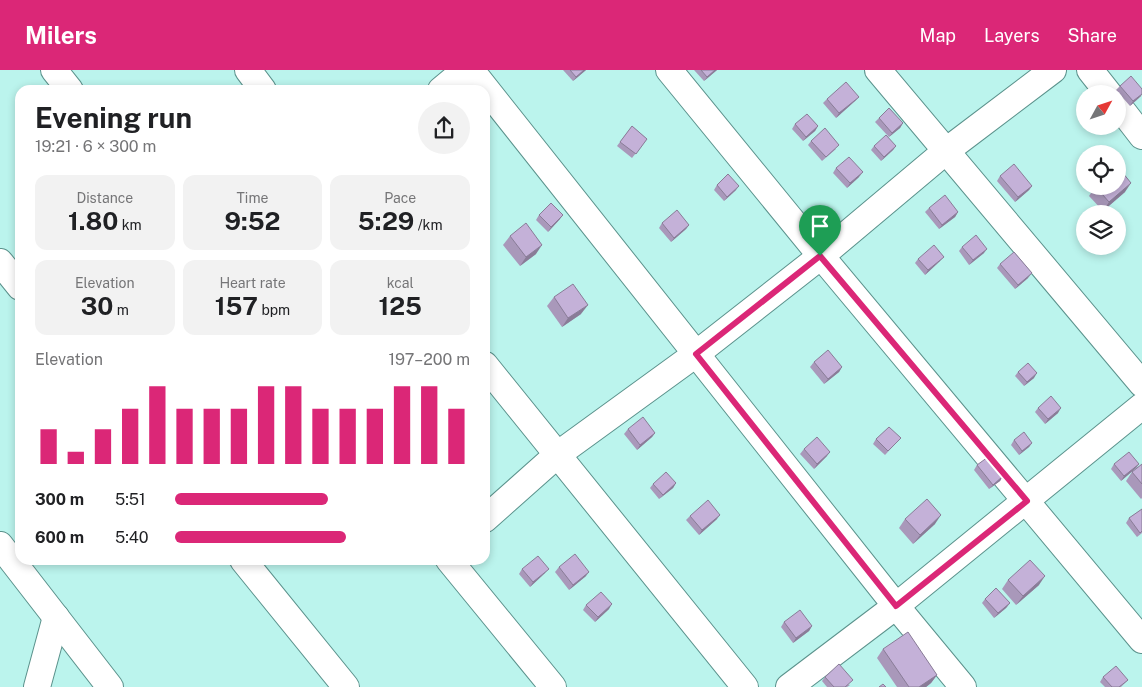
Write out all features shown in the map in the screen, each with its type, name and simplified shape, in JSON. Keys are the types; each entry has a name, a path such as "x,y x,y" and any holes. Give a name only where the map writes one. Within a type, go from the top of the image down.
{"street":[{"path":"54,70 66,85"},
{"path":"248,70 260,85"},
{"path":"447,85 464,70"},
{"path":"471,70 483,85"},
{"path":"669,70 820,256 1142,640"},
{"path":"878,70 1142,384"},
{"path":"490,515 557,455 696,354 820,256 946,151 1053,70"},
{"path":"1090,70 1102,85"},
{"path":"490,94 896,606 963,687"},
{"path":"1126,115 1142,136"},
{"path":"0,262 15,280"},
{"path":"490,371 745,687"},
{"path":"789,687 896,606 1142,406"},
{"path":"0,545 15,564"},
{"path":"16,565 110,687"},
{"path":"247,565 346,687"},
{"path":"453,565 553,687"},
{"path":"37,687 56,617"}],"building":[{"path":"570,70 584,70 576,77"},
{"path":"701,70 715,70 707,77"},
{"path":"1131,76 1142,89 1142,94 1133,101 1126,93 1126,85 1121,85"},
{"path":"846,82 859,97 839,113 827,99"},
{"path":"889,108 903,123 892,133 879,118"},
{"path":"807,114 818,126 806,137 795,124"},
{"path":"632,126 647,139 636,154 620,142"},
{"path":"825,128 839,145 826,157 811,141"},
{"path":"886,135 896,146 884,157 874,146"},
{"path":"849,157 863,172 850,183 836,168"},
{"path":"1014,164 1032,186 1018,197 1000,176"},
{"path":"728,174 739,186 727,197 717,185"},
{"path":"1126,177 1131,183 1126,187"},
{"path":"945,195 958,212 942,225 929,208"},
{"path":"1103,195 1117,195 1109,202"},
{"path":"551,203 563,215 551,227 539,215"},
{"path":"677,210 689,225 674,238 662,223"},
{"path":"526,223 542,245 526,257 510,236"},
{"path":"976,235 987,249 973,260 962,247"},
{"path":"934,245 944,257 928,270 918,259"},
{"path":"1014,252 1032,273 1018,285 1000,264"},
{"path":"573,284 588,305 568,318 554,297"},
{"path":"828,350 842,367 828,379 814,362"},
{"path":"1028,363 1037,373 1027,382 1018,372"},
{"path":"1051,396 1061,408 1048,419 1038,408"},
{"path":"643,417 655,433 640,445 628,429"},
{"path":"889,427 901,438 888,451 876,439"},
{"path":"1024,432 1032,443 1022,451 1014,440"},
{"path":"817,437 830,452 817,464 804,449"},
{"path":"1129,452 1139,464 1124,476 1114,464"},
{"path":"988,457 1003,476 993,485 977,465"},
{"path":"1142,464 1142,484 1132,472"},
{"path":"666,472 676,483 663,495 653,484"},
{"path":"927,499 941,515 920,535 905,519"},
{"path":"708,500 720,515 702,530 690,516"},
{"path":"1142,509 1142,531 1140,533 1129,518"},
{"path":"575,554 589,572 573,585 559,567"},
{"path":"538,556 549,569 533,582 522,569"},
{"path":"1030,560 1045,576 1023,596 1008,580"},
{"path":"996,588 1010,603 998,613 985,599"},
{"path":"601,592 612,604 598,617 586,605"},
{"path":"800,610 812,626 796,638 784,622"},
{"path":"908,632 937,675 919,687 909,687 883,649"},
{"path":"839,664 853,680 845,687 834,687 825,677"},
{"path":"1116,666 1128,680 1119,687 1112,687 1103,677"}],"route":[{"path":"820,256 1027,501 896,606 696,354 820,256"}]}
